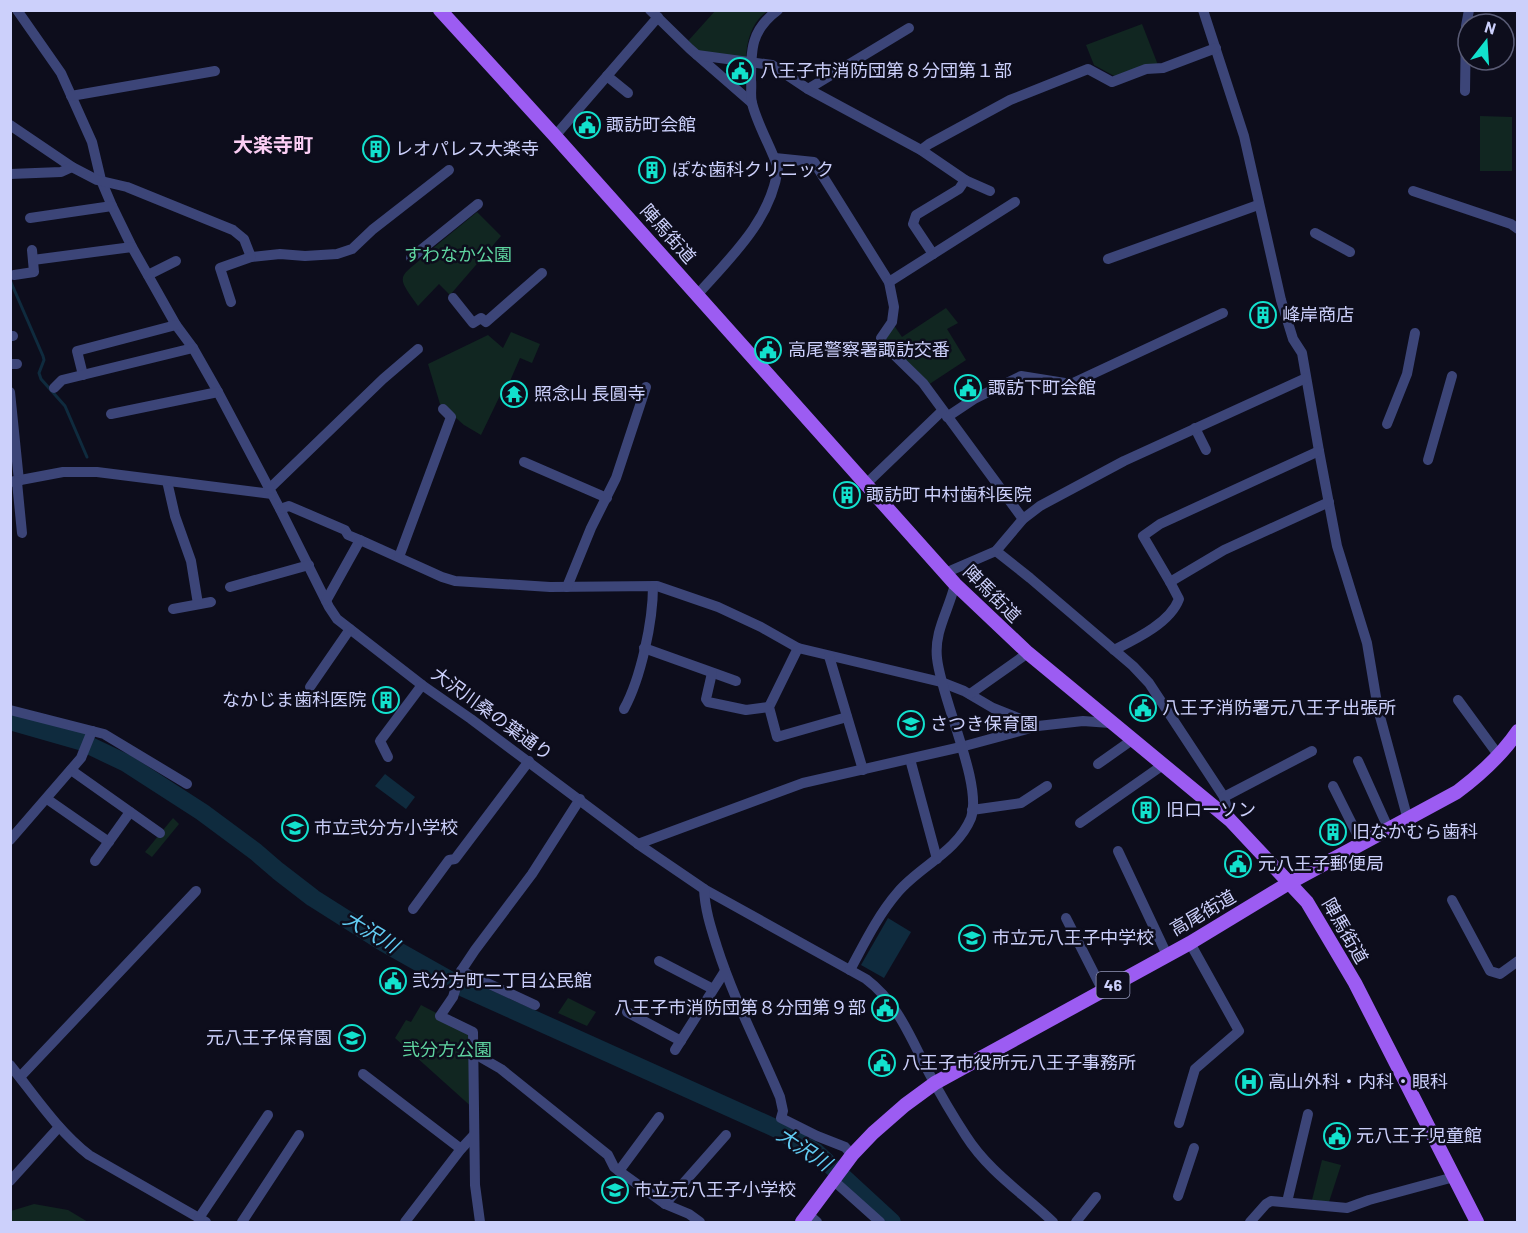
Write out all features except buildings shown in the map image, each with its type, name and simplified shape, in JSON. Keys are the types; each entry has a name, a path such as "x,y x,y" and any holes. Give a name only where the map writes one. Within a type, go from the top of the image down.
{"main road":[{"name":"陣馬街道","path":"440,10 955,584 1028,653 1230,820 1311,907 1343,963 1477,1222"},
{"name":"高尾街道","path":"809,1220 849,1159 897,1112 935,1083 1190,943 1289,883 1457,792 1513,746 1518,731"}],"street":[{"path":"698,295 748,238 767,204 777,179 778,168 775,158 752,103 751,62 752,46 757,32 766,19 778,10"},
{"path":"1203,10 1244,135 1258,205 1284,310 1293,339 1302,353 1337,546 1368,643 1378,709 1408,820"},
{"path":"1465,91 1466,26 1469,10"},
{"name":"大沢川桑の葉通り","path":"16,14 61,73 92,142 100,180 132,247 176,325 193,348 218,392 337,619 638,844 704,889 850,970 881,990 893,1005 966,1137 978,1153 1014,1190 1053,1222"},
{"path":"555,136 607,76 654,14 752,103"},
{"path":"807,89 909,28"},
{"path":"921,150 1010,100 1088,69 1112,82 1146,69 1163,68 1216,48"},
{"path":"697,55 772,65 807,89 921,150 965,180 990,191"},
{"path":"71,96 215,71"},
{"path":"607,76 628,93"},
{"path":"10,125 72,167 100,180 127,187 233,230 244,239 251,257"},
{"path":"775,158 814,162 889,282 894,307 892,322 881,338 882,343 923,383 1023,519"},
{"path":"10,174 61,172 72,167"},
{"path":"231,302 220,268 251,257 280,254 305,256 337,254 352,249 449,170"},
{"path":"933,254 913,224 913,220 916,215 959,189 965,180"},
{"path":"1413,191 1511,224 1518,229"},
{"path":"889,282 1015,202"},
{"path":"411,258 478,204"},
{"path":"1108,259 1258,205"},
{"path":"30,218 112,206"},
{"path":"1315,232 1350,252"},
{"path":"14,275 34,272 33,255 132,247"},
{"path":"148,275 176,261"},
{"path":"453,298 473,323 481,318 486,322 542,273"},
{"path":"866,484 945,414 1021,376 1071,384 1223,312"},
{"path":"83,375 77,351 176,325"},
{"path":"1387,424 1407,374 1415,333"},
{"path":"54,388 62,380 193,348"},
{"path":"15,482 74,471 270,492 383,379 418,349"},
{"path":"1428,460 1452,376"},
{"path":"945,573 996,551 1023,519 1040,506 1124,461 1306,378"},
{"path":"567,587 591,528 616,478 646,387"},
{"path":"10,392 15,482 22,533"},
{"path":"111,414 218,392"},
{"path":"399,557 451,417 443,410"},
{"path":"1195,428 1206,450"},
{"path":"1114,651 1146,633 1176,608 1179,599 1143,536 1160,524 1318,451"},
{"path":"524,462 607,498"},
{"path":"167,481 175,516 191,561 198,604"},
{"path":"1170,582 1224,550 1329,502"},
{"path":"280,509 289,506 345,530 348,535 455,581 567,587 653,585 718,607 761,627 798,648 941,682 970,694 993,708 1038,726"},
{"path":"326,601 360,540"},
{"path":"996,551 1133,666 1152,687 1224,797 1230,820"},
{"path":"230,587 309,565"},
{"path":"850,970 884,910 899,891 951,847 965,829 971,816 973,790 970,774 941,682 936,656 938,629 950,604 955,584"},
{"path":"624,709 634,690 644,648 649,626 653,585"},
{"path":"173,609 211,602"},
{"path":"310,687 350,629"},
{"path":"644,648 736,681"},
{"path":"798,648 769,707 777,737 847,717"},
{"path":"970,694 1028,653"},
{"path":"829,656 863,770"},
{"path":"712,673 706,699 708,702 746,710 769,707"},
{"path":"388,758 380,741 423,685"},
{"path":"1458,700 1499,756"},
{"path":"10,710 91,733 104,734 187,784"},
{"path":"638,844 803,783 961,747 1038,726 1083,720 1110,723"},
{"path":"10,840 71,771 82,754 91,733"},
{"path":"1098,764 1132,740"},
{"path":"1224,797 1312,751"},
{"path":"910,759 937,859"},
{"path":"412,909 449,860 455,859 529,761"},
{"path":"1358,761 1389,830"},
{"path":"1080,823 1162,765"},
{"path":"71,771 160,832"},
{"path":"972,810 1021,803 1047,786"},
{"path":"1333,786 1362,844"},
{"path":"47,798 109,842"},
{"path":"480,1222 474,1135 473,1032 440,1016 455,991 460,973 532,874 580,800"},
{"path":"95,861 130,812"},
{"path":"1118,851 1167,955"},
{"path":"704,889 705,909 725,971 780,1097 783,1111 781,1118 845,1147 849,1159"},
{"path":"20,1077 196,891"},
{"path":"1452,900 1490,971 1500,974 1518,961"},
{"path":"1066,918 1103,991"},
{"path":"1179,1123 1195,1069 1239,1031 1190,943"},
{"path":"659,961 713,989"},
{"path":"627,1012 678,1046 725,971"},
{"path":"460,973 535,1005"},
{"path":"475,1054 501,1069 608,1155 614,1167 665,1204 689,1214 700,1222"},
{"path":"10,1065 59,1127 89,1155 202,1220 268,1115"},
{"path":"363,1074 461,1149"},
{"path":"1287,1202 1308,1114"},
{"path":"619,1170 659,1117"},
{"path":"10,1181 59,1127"},
{"path":"242,1222 299,1135"},
{"path":"405,1222 474,1135"},
{"path":"665,1204 726,1135"},
{"path":"1178,1196 1194,1148"},
{"path":"1250,1222 1271,1201 1347,1208 1454,1177"},
{"path":"835,1178 880,1222"},
{"path":"1076,1222 1096,1197"}],"green space":[{"path":"715,11 768,11 751,31 746,57 700,52 688,41"},
{"path":"1142,24 1158,65 1116,77 1094,65 1086,45"},
{"path":"1480,116 1512,117 1512,171 1480,171"},
{"name":"すわなか公園","path":"477,212 501,236 450,295 439,284 418,306 403,283 405,274 426,255 430,259 435,254 432,249"},
{"path":"946,308 958,323 947,329 966,360 928,385 885,342 893,324 902,337"},
{"path":"511,332 540,344 532,363 520,358 481,435 464,425 440,404 428,364 488,335 503,348"},
{"path":"173,818 179,824 152,857 145,852"},
{"path":"568,998 596,1012 587,1026 558,1013"},
{"name":"弐分方公園","path":"421,1005 473,1032 474,1109 395,1038 406,1020 411,1022"},
{"path":"1322,1160 1341,1165 1329,1202 1312,1200"},
{"path":"34,1204 68,1210 88,1222 11,1222 11,1211"}],"water":[{"path":"385,774 415,797 406,809 375,786"},
{"path":"888,918 911,932 884,978 861,965"}],"waterway":[{"path":"10,280 43,356 44,360 39,373 41,379 65,406 87,457"},
{"name":"大沢川","path":"10,721 80,741 126,763 202,812 313,898 384,943 464,988 777,1129 816,1152 892,1222"},
{"name":"大沢川","path":"464,988 465,983"}],"place":[{"name":"八王子市消防団第８分団第１部","path":"740,71"},
{"name":"諏訪町会館","path":"587,125"},
{"name":"レオパレス大楽寺","path":"376,149"},
{"name":"ぽな歯科クリニック","path":"652,170"},
{"name":"峰岸商店","path":"1263,315"},
{"name":"高尾警察署諏訪交番","path":"768,350"},
{"name":"諏訪下町会館","path":"968,388"},
{"name":"照念山 長圓寺","path":"514,394"},
{"name":"諏訪町 中村歯科医院","path":"847,495"},
{"name":"なかじま歯科医院","path":"386,700"},
{"name":"八王子消防署元八王子出張所","path":"1143,708"},
{"name":"さつき保育園","path":"911,724"},
{"name":"旧ローソン","path":"1146,810"},
{"name":"市立弐分方小学校","path":"295,828"},
{"name":"旧なかむら歯科","path":"1333,832"},
{"name":"元八王子郵便局","path":"1238,864"},
{"name":"市立元八王子中学校","path":"972,938"},
{"name":"弐分方町二丁目公民館","path":"393,981"},
{"name":"八王子市消防団第８分団第９部","path":"885,1008"},
{"name":"元八王子保育園","path":"352,1038"},
{"name":"八王子市役所元八王子事務所","path":"882,1063"},
{"name":"高山外科・内科・眼科","path":"1249,1082"},
{"name":"元八王子児童館","path":"1337,1136"},
{"name":"市立元八王子小学校","path":"615,1190"}],"district":[{"name":"大楽寺町","path":"273,145"}]}
